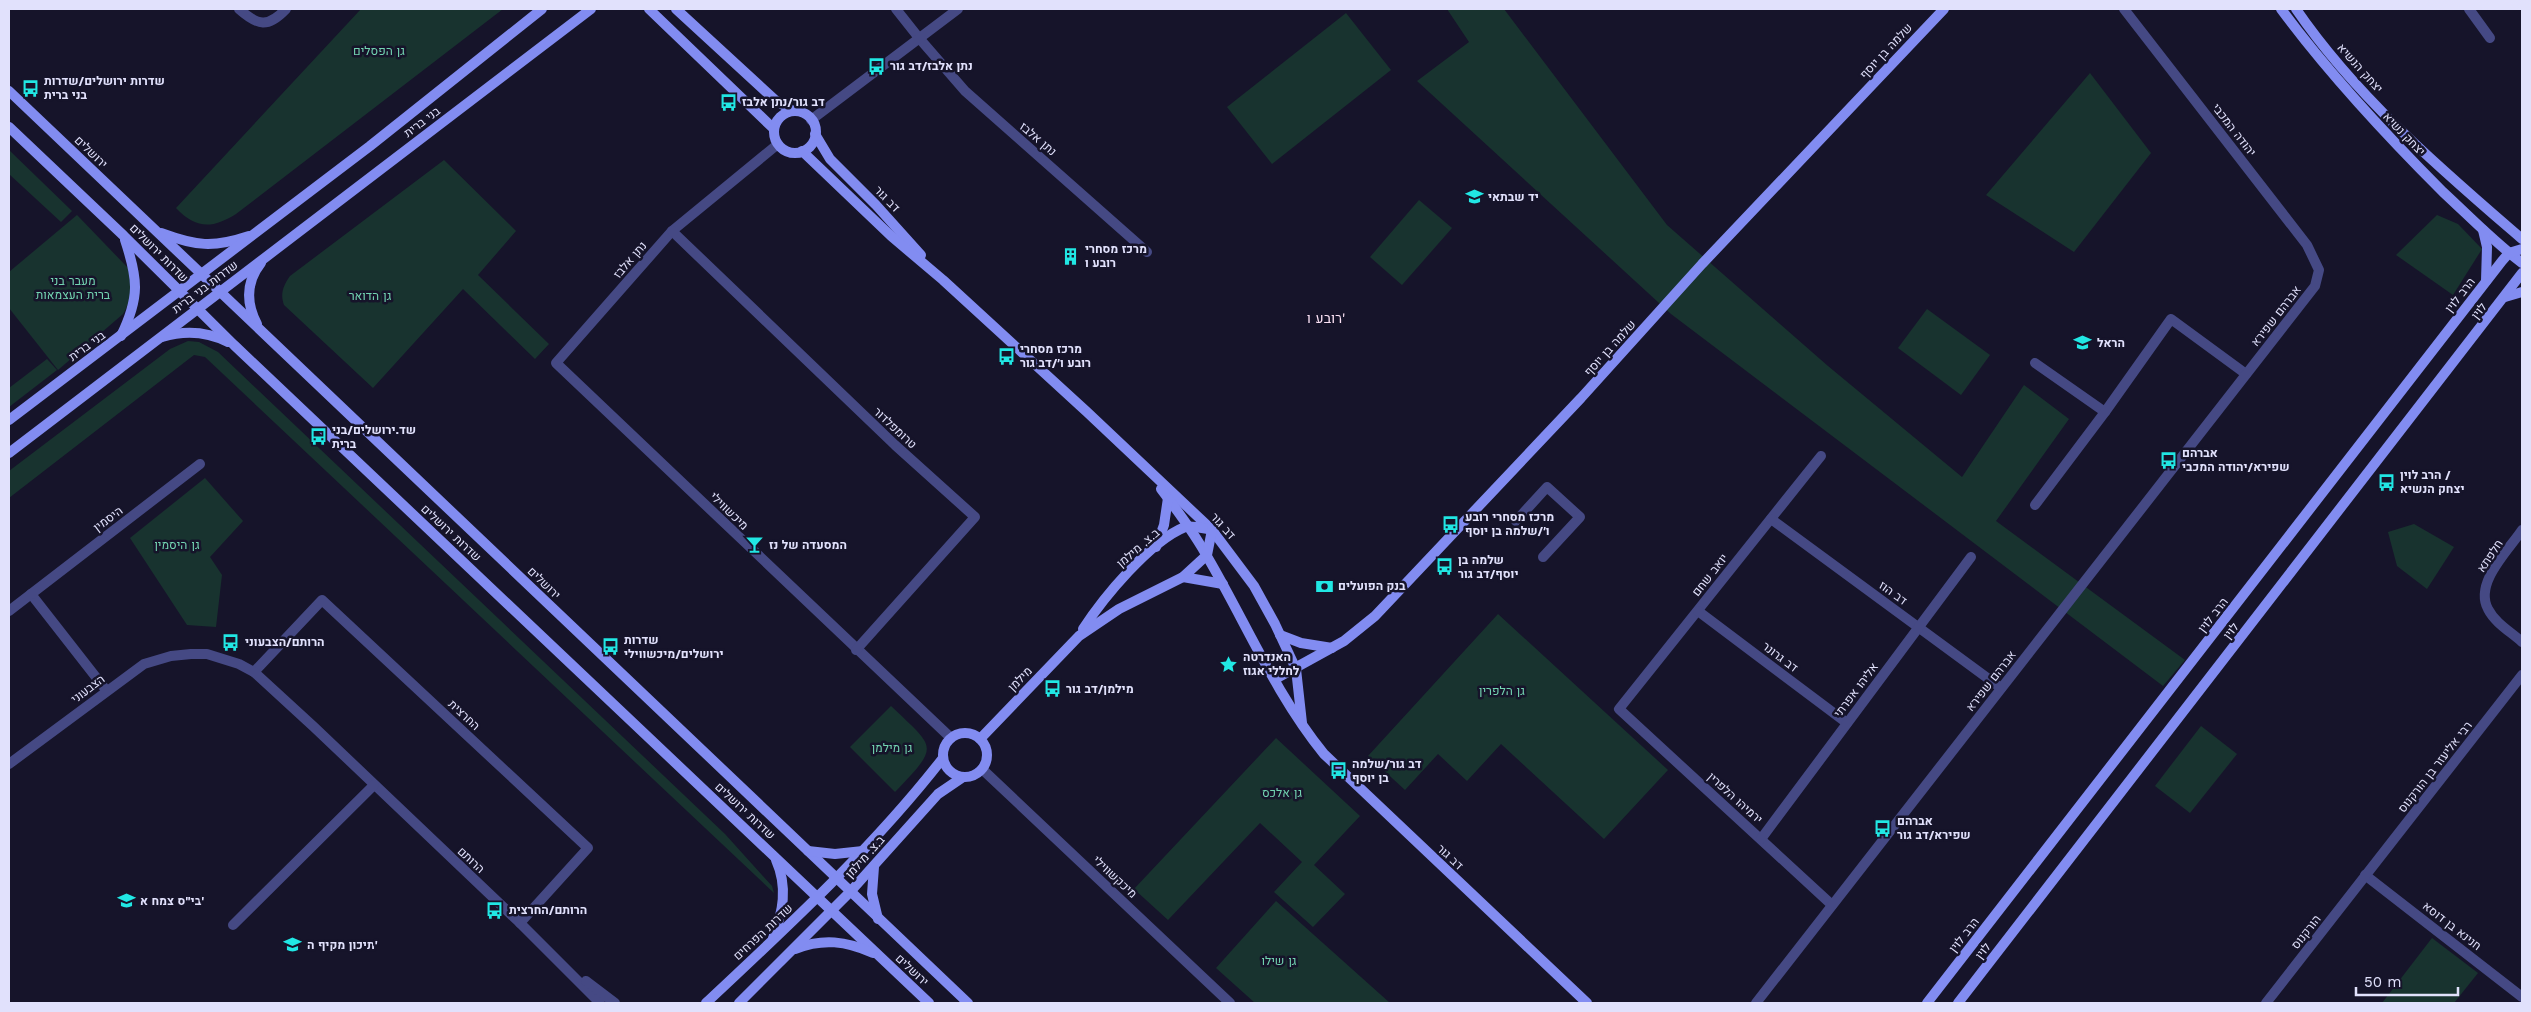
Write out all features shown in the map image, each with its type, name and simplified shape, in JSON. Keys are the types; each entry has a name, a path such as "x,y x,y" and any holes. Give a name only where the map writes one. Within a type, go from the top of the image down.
{"main road":[{"name":"בני ברית","path":"257,233 542,9"},
{"name":"בני ברית","path":"268,256 591,9"},
{"path":"649,9 774,128 778,144 787,151 802,151 810,146 815,134 812,120 803,113 793,111 775,100 676,9"},
{"name":"שלמה בן יוסף","path":"1275,679 1332,648 1375,616 1581,398 1702,264 1944,9"},
{"name":"יצחק נשיא","path":"2281,9 2356,102 2406,156 2482,230 2522,264"},
{"name":"יצחק הנשיא","path":"2296,9 2334,58 2416,145 2522,239"},
{"name":"ירושלים","path":"9,91 156,231"},
{"path":"774,128 780,117 793,111"},
{"name":"שדרות ירושלים","path":"9,127 124,236 234,345 878,955"},
{"name":"דב גור","path":"815,134 830,159 876,205 944,280"},
{"name":"דב גור","path":"802,151 891,236 944,280 1212,530 1254,586 1296,669 1302,723"},
{"path":"2482,230 2488,247 2486,281"},
{"path":"156,231 185,242 205,245 224,243 257,233"},
{"name":"שדרות ירושלים","path":"156,231 263,333"},
{"name":"שדרות בני ברית","path":"180,292 257,233"},
{"path":"120,338 130,317 137,289 134,269 124,236"},
{"path":"2509,253 2522,249"},
{"name":"הרב לוין","path":"1927,1003 2509,253"},
{"path":"263,333 249,307 248,295 254,275 268,256"},
{"name":"שדרות בני ברית","path":"156,338 268,256"},
{"name":"לוין","path":"1958,1003 2522,273"},
{"name":"בני ברית","path":"9,420 180,292"},
{"path":"2505,297 2522,292"},
{"path":"9,453 156,338 191,331 212,335 234,345"},
{"name":"ירושלים","path":"263,333 808,851"},
{"name":"דב גור","path":"1147,470 1207,555 1275,679 1312,739 1340,771 1588,1003"},
{"path":"1156,546 1164,525 1168,498"},
{"path":"1079,636 1113,612 1183,577 1207,555 1212,530 1187,527"},
{"name":"ב.צ. מילמן","path":"1079,636 1104,598 1156,546 1187,527"},
{"path":"1183,577 1223,584"},
{"path":"1280,635 1301,643 1332,648"},
{"name":"מילמן","path":"980,739 1079,636"},
{"path":"969,733 980,739 984,744 987,757 982,769 970,776 963,776 950,770 943,758 946,744 951,738 956,735 969,733"},
{"name":"ב.צ. מילמן","path":"837,879 915,795 943,758"},
{"name":"ב.צ. מילמן","path":"850,892 938,794 963,776"},
{"path":"808,851 835,854 863,851"},
{"path":"808,851 968,1003"},
{"path":"771,941 780,918 784,894 780,869 774,855"},
{"path":"874,866 872,894 878,919"},
{"name":"שדרות הפרחים","path":"706,1003 837,879"},
{"path":"739,1003 850,892"},
{"path":"792,950 817,942 836,941 878,955"},
{"name":"ירושלים","path":"878,955 929,1003"}],"street":[{"path":"239,9 252,20 264,23 276,20 286,9"},
{"name":"נתן אלבז","path":"896,9 965,91 1147,252"},
{"path":"812,120 958,9"},
{"name":"יהודה המכבי","path":"2124,9 2306,245 2319,270"},
{"path":"2469,9 2490,38"},
{"name":"נתן אלבז","path":"556,363 672,231 778,144"},
{"name":"טרומפלדור","path":"672,231 894,445 975,517 856,650"},
{"name":"אברהם שפירא","path":"1756,1003 2315,286 2319,270"},
{"path":"2035,505 2105,412 2171,319 2246,374"},
{"name":"מיכשווילי","path":"556,363 856,650 951,738"},
{"path":"2035,363 2105,412"},
{"name":"יואב שחם","path":"1619,709 1821,456"},
{"name":"היסמין","path":"9,611 200,464"},
{"path":"1516,521 1547,487 1580,517 1542,557"},
{"name":"דב הוז","path":"1771,519 2001,688"},
{"name":"חלפתא","path":"2522,530 2487,581 2484,597 2488,609 2496,620 2522,642"},
{"name":"אליהו אפרתי","path":"1761,838 1971,557"},
{"path":"31,594 106,690"},
{"name":"החרצית","path":"254,672 322,600 578,838 588,848 520,923"},
{"name":"דב גרונר","path":"1698,611 1847,723"},
{"name":"הצבעוני","path":"9,764 106,690 144,664 171,656 191,654"},
{"name":"הרותם","path":"191,654 207,654 224,658 254,672 520,923 600,1003"},
{"name":"רבי אליעזר בן הורקנוס","path":"2366,875 2522,675"},
{"name":"ירמיהו הלפרין","path":"1619,709 1832,905"},
{"name":"מיכקשווילי","path":"982,769 1230,1003"},
{"path":"233,925 374,785"},
{"name":"חנינא בן דוסא","path":"2366,875 2522,998"},
{"name":"הורקנוס","path":"2266,1003 2366,875"},
{"name":"הרותם","path":"550,954 615,1003"}],"green space":[{"name":"גן הפסלים","path":"361,9 503,9 236,214 212,224 197,223 183,215 176,208"},
{"path":"1447,9 1504,9 1667,225 1828,366 1962,477 2024,385 2069,419 1996,521 2185,660 2163,686 1671,314 1417,81 1469,42"},
{"path":"1346,13 1391,70 1272,164 1227,107"},
{"path":"2090,73 2151,153 2074,252 1986,195"},
{"path":"9,150 72,211 61,222 9,174"},
{"name":"גן הדואר","path":"444,160 516,231 478,275 549,344 535,359 463,289 373,388 284,305 283,290 290,276"},
{"path":"1419,200 1452,228 1402,285 1370,257"},
{"name":"מעבר בני ברית העצמאות","path":"77,215 129,269 131,274 131,292 123,314 58,370 9,308 9,272"},
{"path":"2437,215 2458,224 2482,249 2453,295 2396,255"},
{"path":"1927,309 1990,355 1961,395 1898,348"},
{"path":"188,341 199,342 218,352 725,834 772,886 774,893 205,357 194,355 9,498 9,471 170,349"},
{"path":"47,359 57,370 9,407 9,388"},
{"name":"גן היסמין","path":"205,478 243,521 210,557 222,575 216,627 187,625 130,538"},
{"path":"2414,524 2454,547 2427,589 2397,566 2388,532"},
{"name":"גן הלפרין","path":"1498,614 1668,770 1604,839 1501,744 1467,781 1438,754 1405,790 1368,756"},
{"name":"גן מילמן","path":"891,706 917,731 927,748 920,765 895,792 850,747"},
{"path":"2201,726 2237,754 2190,813 2155,786"},
{"name":"גן אלכס","path":"1276,738 1360,816 1314,865 1345,894 1313,927 1274,892 1302,862 1260,823 1168,920 1134,889"},
{"name":"גן שילו","path":"1276,901 1390,1003 1255,1003 1216,968"},
{"path":"2432,938 2478,973 2454,1003 2382,1003"}],"place":[{"name":"נתן אלבז/דב גור","path":"876,66"},
{"name":"שדרות ירושלים/שדרות בני ברית","path":"30,88"},
{"name":"דב גור/נתן אלבז","path":"728,102"},
{"name":"יד שבתאי","path":"1474,197"},
{"name":"מרכז מסחרי רובע ו","path":"1071,256"},
{"name":"הראל","path":"2083,343"},
{"name":"מרכז מסחרי רובע ו׳/דב גור","path":"1006,356"},
{"name":"שד.ירושלים/בני ברית","path":"318,437"},
{"name":"אברהם שפירא/יהודה המכבי","path":"2168,460"},
{"name":"הרב לוין / יצחק הנשיא","path":"2386,482"},
{"name":"מרכז מסחרי רובע ו׳/שלמה בן יוסף","path":"1451,524"},
{"name":"המסעדה של נז","path":"755,545"},
{"name":"שלמה בן יוסף/דב גור","path":"1444,567"},
{"name":"בנק הפועלים","path":"1324,586"},
{"name":"הרותם/הצבעוני","path":"231,642"},
{"name":"שדרות ירושלים/מיכשווילי","path":"610,647"},
{"name":"האנדרטה לחללי אגוז","path":"1229,664"},
{"name":"מילמן/דב גור","path":"1052,689"},
{"name":"דב גור/שלמה בן יוסף","path":"1338,771"},
{"name":"אברהם שפירא/דב גור","path":"1883,828"},
{"name":"בי\"ס צמח א'","path":"126,901"},
{"name":"הרותם/החרצית","path":"495,910"},
{"name":"תיכון מקיף ה'","path":"293,945"}],"district":[{"name":"רובע ו'","path":"1326,318"}]}
